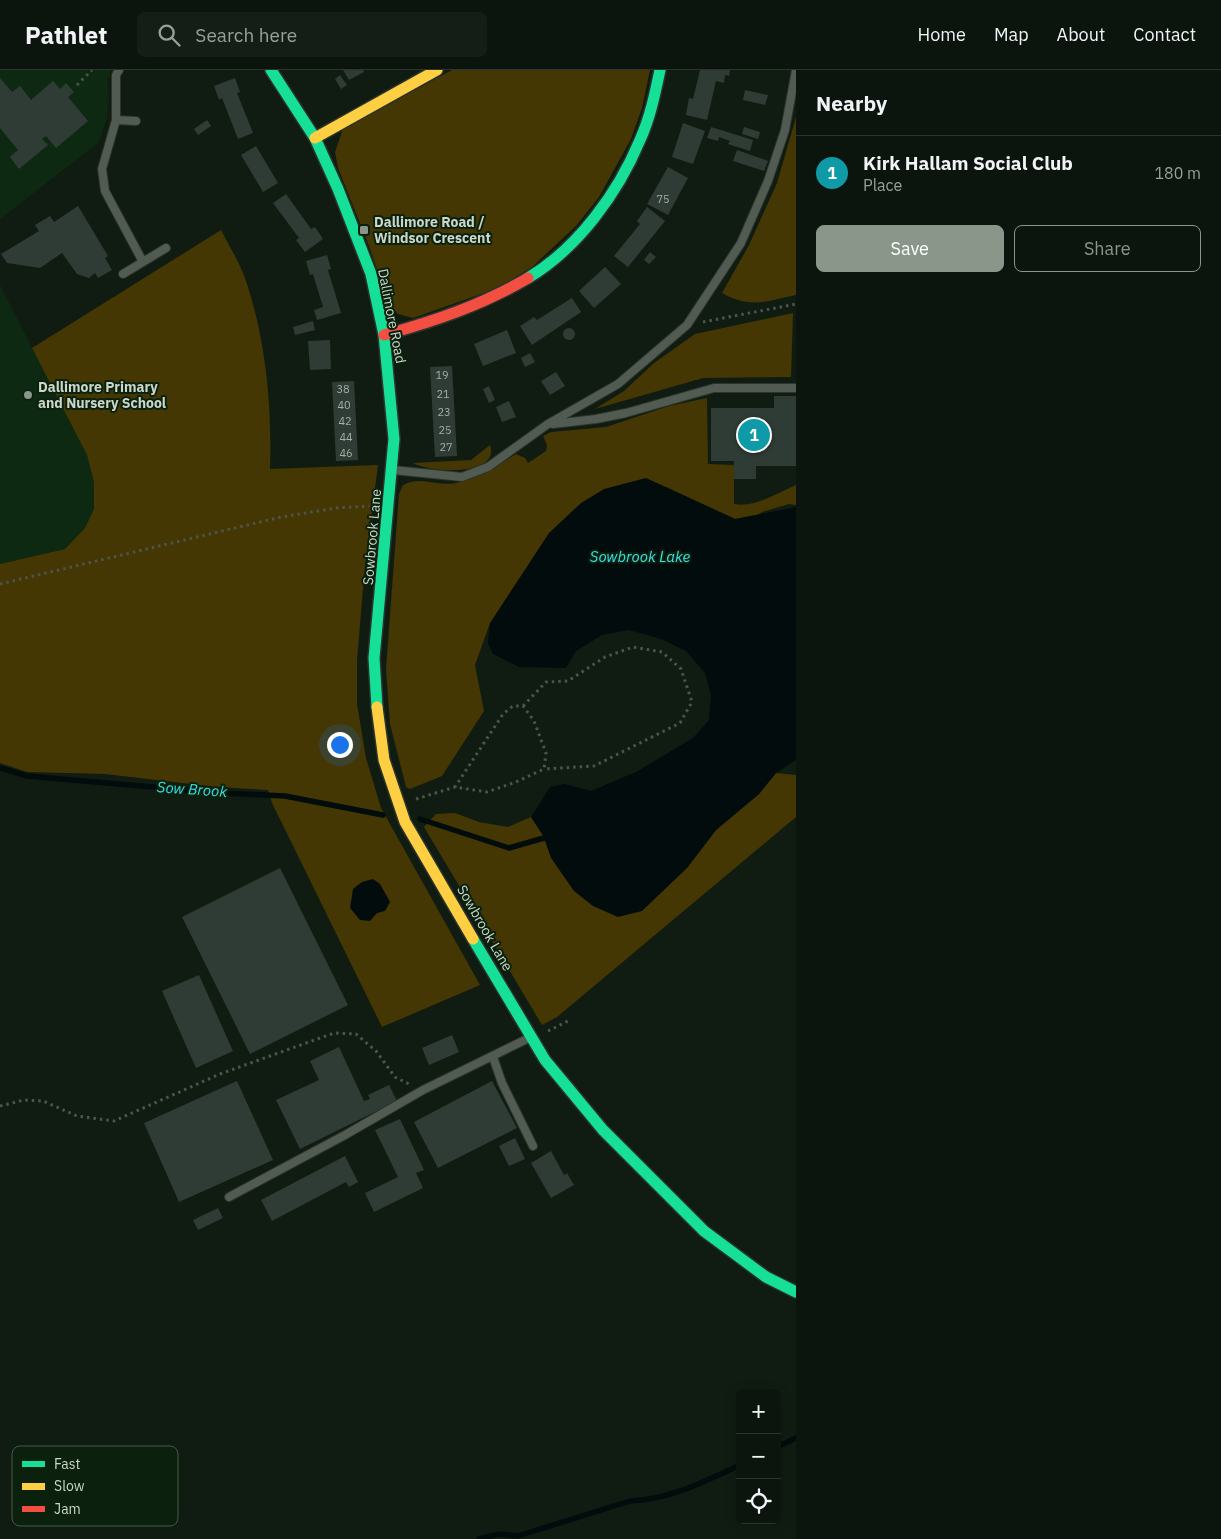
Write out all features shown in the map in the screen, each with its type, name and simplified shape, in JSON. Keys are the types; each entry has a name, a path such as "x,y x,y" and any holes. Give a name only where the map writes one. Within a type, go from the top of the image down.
{"street":[{"name":"Dallimore Road","path":"271,70 315,138 371,274 384,335 393,410 393,470"},
{"path":"315,138 368,106 437,70"},
{"path":"384,335 427,324 504,293 534,276 586,230 608,200 637,149 652,105 660,70"},
{"name":"Sowbrook Lane","path":"393,470 374,658 379,729 384,760 405,822 545,1060 604,1130 704,1231 766,1277 796,1292"}],"lane":[{"path":"118,70 116,75 116,120 102,168 105,191 143,262"},
{"path":"393,470 441,476 462,477 473,474 495,463 548,424 618,384 687,325 741,243 768,181 785,130 796,70"},
{"path":"116,120 136,121"},
{"path":"123,274 166,248"},
{"path":"548,424 596,419 626,413 673,398 714,388 796,388"},
{"path":"229,1196 345,1135 423,1090 531,1038"},
{"path":"493,1057 502,1083 533,1146"}],"path":[{"path":"77,85 92,70"},
{"path":"687,325 796,304"},
{"path":"0,584 281,517 336,508 390,505"},
{"path":"398,804 455,787 487,792 516,782 544,769 594,766 680,723 692,702 681,669 662,652 633,647 605,657 568,681 546,682 523,706 513,706 503,714 455,787"},
{"path":"523,706 534,721 546,753 544,769"},
{"path":"0,1106 24,1100 43,1101 77,1116 114,1121 220,1074 334,1033 356,1034 376,1051 395,1077 423,1090"}],"shaded area":[{"path":"0,70 111,70 108,80 107,118 99,142 0,219"},
{"path":"452,70 650,70 642,108 631,139 599,197 576,226 532,267 498,288 413,318 398,314 389,305 369,246 338,168 335,152 343,129"},
{"path":"796,117 796,295 759,302 741,301 722,293 749,245 777,183"},
{"path":"221,230 244,274 253,303 263,350 269,398 270,469 378,465 365,565 357,660 357,704 366,758 381,808 480,985 382,1027 272,803 268,790 217,787 105,774 27,772 0,763 0,564 65,549 85,528 94,509 94,482 87,455 32,348"},
{"name":"Dallimore Primary and Nursery School","path":"0,285 87,455 94,482 94,509 85,528 65,549 0,564"},
{"path":"793,313 791,377 703,378 595,409 624,391 654,363 695,334"},
{"path":"707,398 708,464 734,465 734,504 742,505 758,502 796,485 796,505 789,504 762,512 756,516 735,519 666,487 490,623 475,665 484,711 442,776 410,789 406,787 390,724 386,669 399,494 403,485 416,481 449,484 464,481 487,472 516,454 525,458 528,463 546,451 547,445 543,436 551,432 606,427 669,406"},
{"path":"490,445 491,455 485,463 475,467 462,470 448,470 434,469 413,463 471,460"},
{"path":"776,773 796,775 796,817 557,1017 542,1025 424,827 436,814 455,813 479,822 508,827 531,817 545,839 687,868 716,830 759,794"}],"water":[{"name":"Sowbrook Lake","path":"646,478 735,519 796,507 796,760 776,773 759,794 716,830 687,868 642,911 618,917 593,906 574,891 551,858 543,835 531,817 550,787 565,784 591,791 636,772 693,738 709,720 711,695 705,673 686,651 661,639 629,630 602,635 576,651 566,668 519,667 493,654 488,643 490,623 549,533 581,503 604,489"},
{"path":"373,879 380,884 390,902 385,911 377,913 370,921 360,920 350,908 353,889 362,882"}],"building":[{"path":"343,70 363,70 364,72 349,80"},
{"path":"700,70 730,70 729,76 725,75 724,83 716,81 707,120 686,115 689,98 693,99"},
{"path":"340,75 347,85 341,89 335,79"},
{"path":"0,78 12,92 20,86 31,100 53,81 60,89 66,83 74,92 68,97 88,121 56,148 46,136 42,139 48,145 19,169 10,157 18,150 0,128"},
{"path":"235,78 240,92 237,93 253,133 238,139 222,98 219,100 214,86"},
{"path":"745,90 768,95 765,105 743,100"},
{"path":"207,120 211,126 198,135 194,129"},
{"path":"683,123 705,131 693,164 672,157"},
{"path":"711,127 753,140 750,151 728,144 730,141 719,137 718,141 707,138"},
{"path":"744,127 760,132 758,139 742,134"},
{"path":"256,146 278,183 263,192 241,155"},
{"path":"737,150 768,161 764,171 733,161"},
{"path":"668,167 688,178 668,215 647,204"},
{"path":"286,194 311,229 315,227 323,239 305,252 296,240 299,238 273,203"},
{"path":"78,206 108,256 105,258 112,270 98,278 95,273 89,278 77,274 62,253 40,268 7,263 1,254 39,231 35,225 50,216 54,222"},
{"path":"647,207 665,221 628,267 614,256 640,224 637,221"},
{"path":"650,252 656,257 649,264 644,260"},
{"path":"327,255 331,269 328,270 341,313 317,320 314,310 323,307 313,274 310,275 306,261"},
{"path":"605,267 621,284 594,308 579,291"},
{"path":"572,298 581,312 532,345 520,326 534,317 537,320"},
{"path":"313,321 315,330 295,335 293,327"},
{"path":"569,328 575,334 569,340 563,334"},
{"path":"507,330 516,353 483,366 474,344"},
{"path":"330,340 331,369 310,370 308,341"},
{"path":"530,353 535,362 525,367 521,358"},
{"path":"452,366 457,456 435,457 430,367"},
{"path":"556,372 565,386 550,395 541,381"},
{"path":"354,381 358,460 336,461 332,382"},
{"path":"489,386 495,400 489,403 483,389"},
{"path":"774,396 796,396 796,466 756,466 756,479 734,479 734,461 711,461 711,408 774,408"},
{"path":"509,401 516,417 502,422 496,407"},
{"path":"280,868 348,1005 250,1054 182,917"},
{"path":"199,975 233,1051 196,1068 162,991"},
{"path":"452,1035 459,1052 429,1065 422,1048"},
{"path":"339,1047 364,1101 370,1099 368,1095 389,1085 397,1101 300,1149 276,1100 319,1080 310,1061"},
{"path":"237,1081 273,1160 179,1202 144,1123"},
{"path":"492,1081 517,1128 438,1168 414,1122"},
{"path":"400,1119 424,1170 416,1173 423,1188 374,1212 365,1193 398,1177 375,1130"},
{"path":"515,1138 525,1159 509,1166 499,1146"},
{"path":"551,1151 564,1175 567,1173 574,1185 551,1198 531,1163"},
{"path":"345,1156 358,1182 349,1187 346,1182 272,1221 261,1200"},
{"path":"218,1208 223,1218 198,1230 193,1220"}],"waterway":[{"name":"Sow Brook","path":"0,768 27,776 221,793 285,796 383,815"},
{"name":"Sow Brook","path":"420,819 509,848 551,836"},
{"path":"781,1445 796,1438"},
{"path":"479,1539 499,1534 518,1536 630,1501 659,1497 700,1483 736,1467"}],"traffic: fast":[{"path":"271,70 315,138 338,189 371,274 384,335 394,439 374,658 377,707"},
{"path":"528,278 564,251 580,235 608,199 631,160 644,132 660,70"},
{"path":"473,939 545,1060 603,1130 704,1231 766,1277 796,1292"}],"traffic: slow":[{"path":"315,138 437,70"},
{"path":"377,707 384,760 405,822 473,939"}],"traffic: jam":[{"path":"384,335 458,311 511,288 528,278"}],"place":[{"name":"Dallimore Road / Windsor Crescent","path":"364,230"},
{"name":"Dallimore Primary and Nursery School","path":"28,395"},
{"name":"Kirk Hallam Social Club","path":"754,435"}]}
